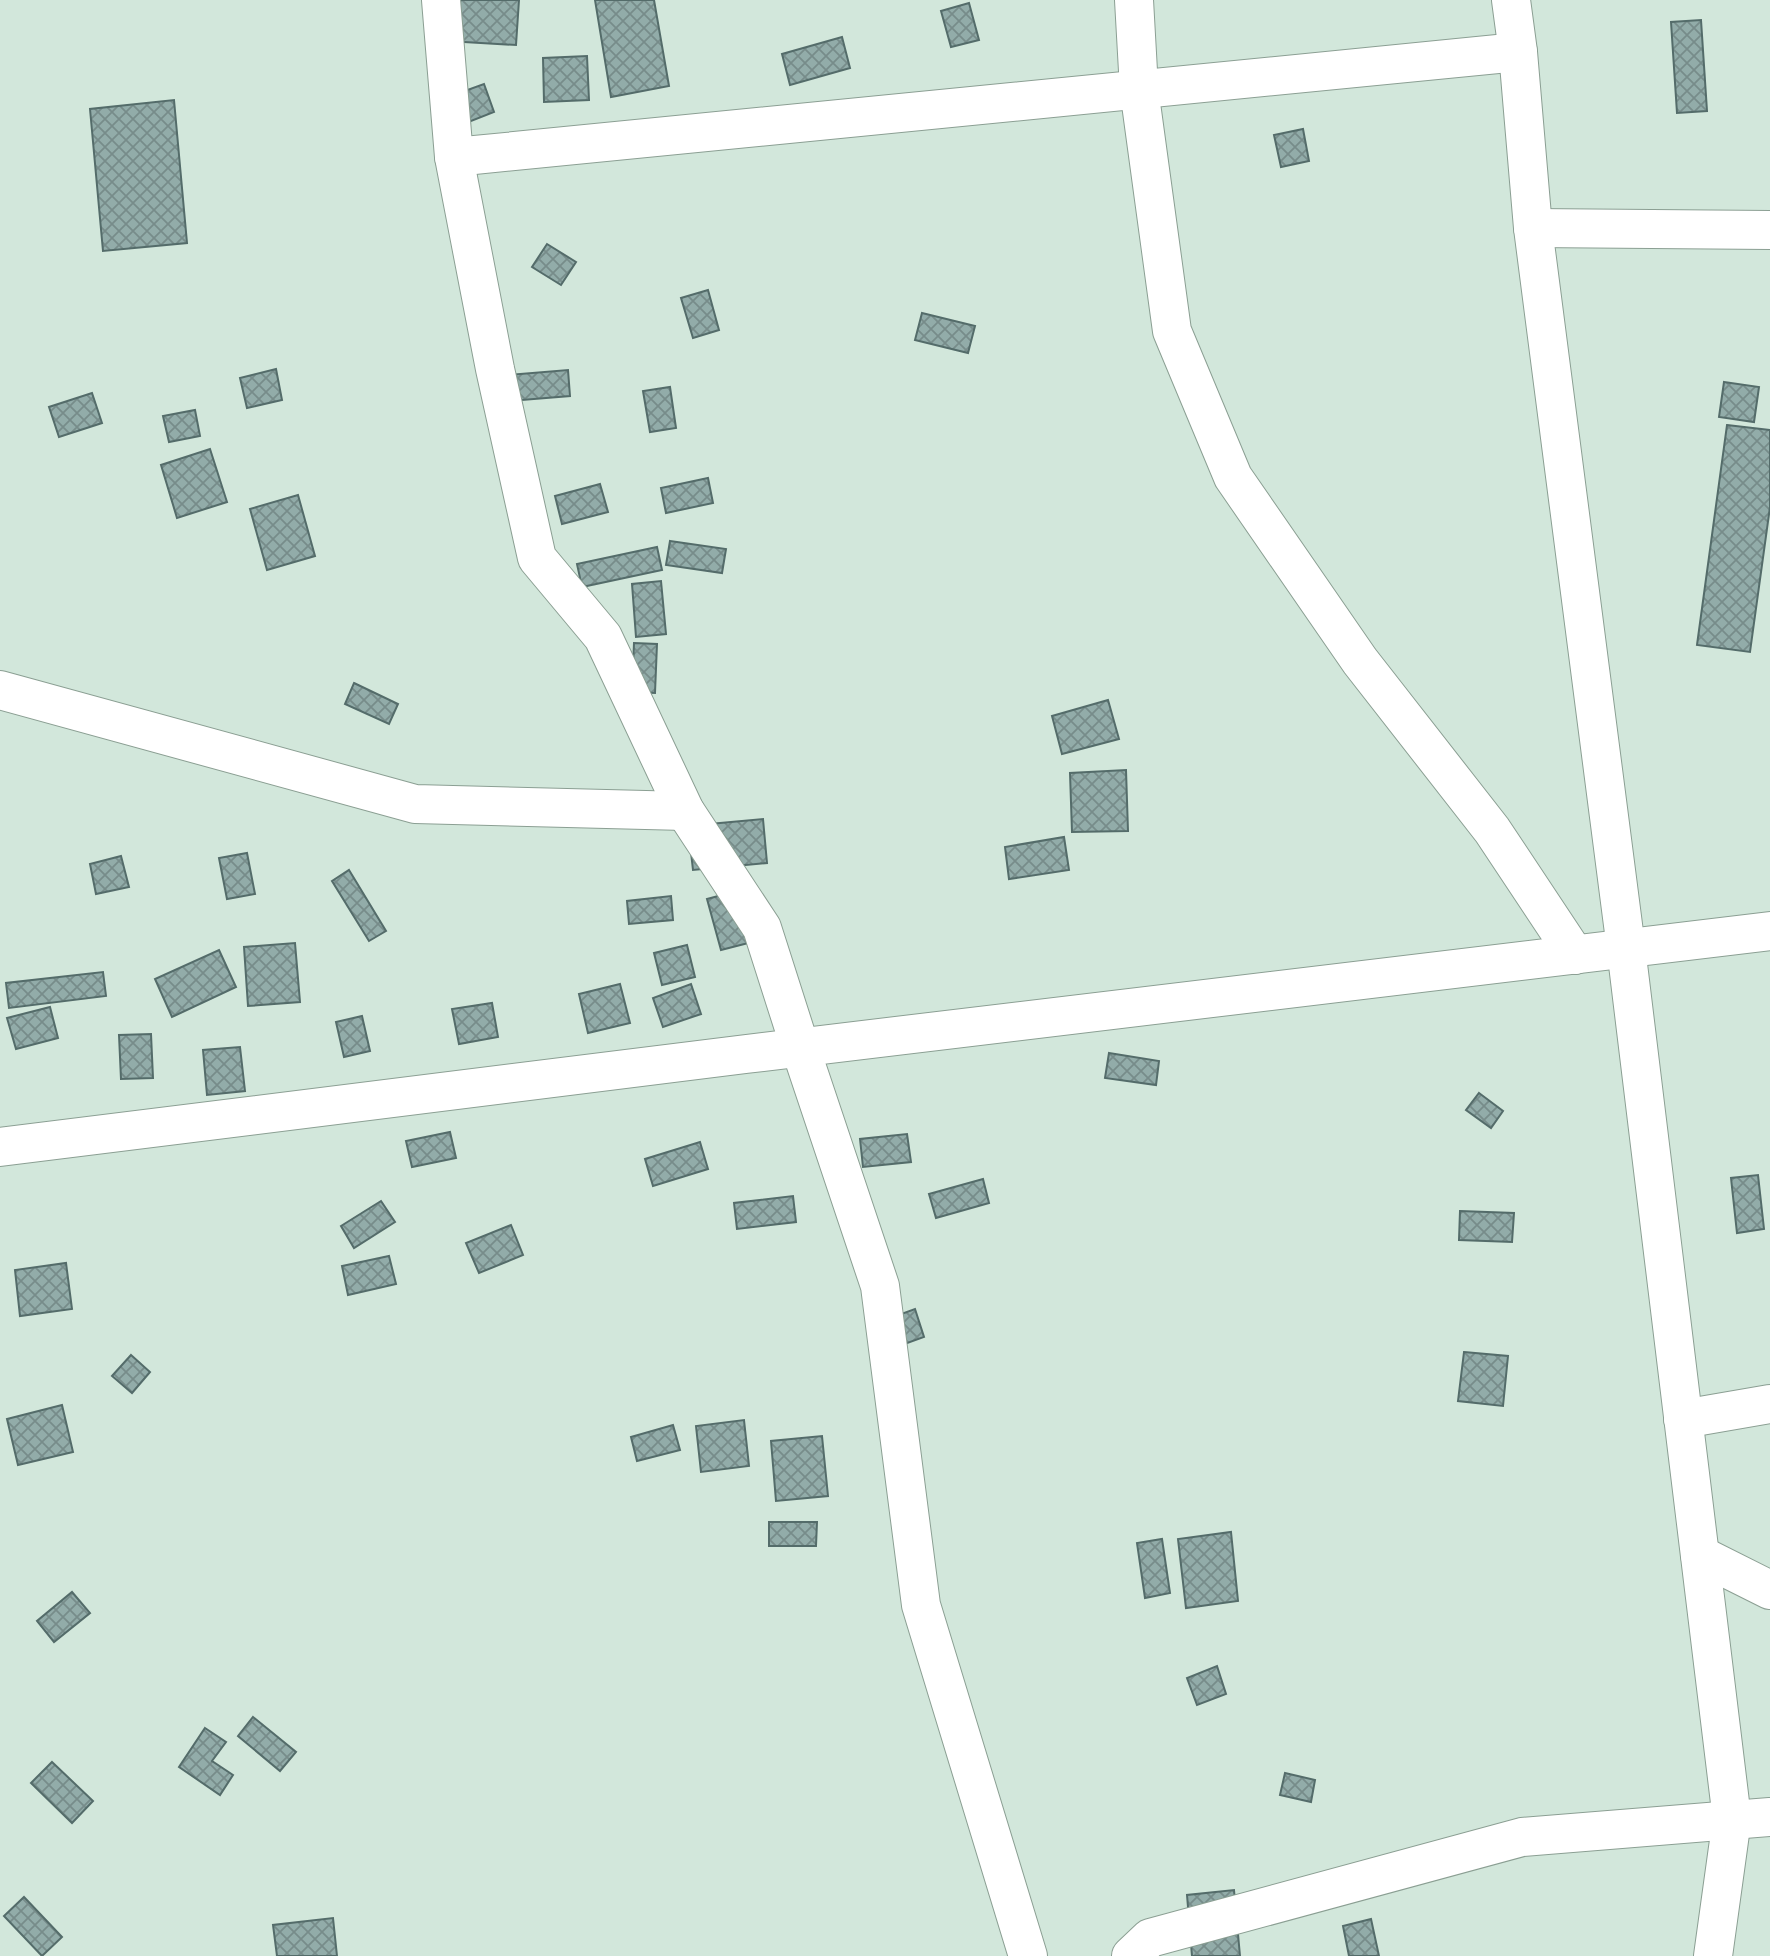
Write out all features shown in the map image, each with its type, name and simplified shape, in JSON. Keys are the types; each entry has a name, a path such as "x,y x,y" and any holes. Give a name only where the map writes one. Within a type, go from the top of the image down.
{"street":[{"path":"441,0 454,157 495,369 537,558 603,637 685,811 762,928 880,1286 921,1605 1028,1956"},
{"path":"1134,0 1139,89 1172,331 1233,477 1360,661 1492,830 1575,954"},
{"path":"1511,0 1533,228 1626,948 1732,1819 1713,1956"},
{"path":"454,157 1518,52"},
{"path":"1533,228 1770,230"},
{"path":"0,690 415,804 685,811"},
{"path":"0,1147 800,1047 1770,931"},
{"path":"1683,1419 1770,1404"},
{"path":"1700,1555 1770,1590"},
{"path":"1132,1956 1150,1938 1522,1837 1770,1816"}],"building":[{"path":"451,0 519,0 516,45 448,41"},
{"path":"595,0 654,0 669,86 611,97"},
{"path":"969,3 979,40 951,47 941,11"},
{"path":"1701,20 1707,111 1677,113 1671,22"},
{"path":"842,37 850,68 790,85 782,54"},
{"path":"587,56 589,100 544,102 543,58"},
{"path":"484,84 494,112 466,123 456,94"},
{"path":"174,100 187,243 103,251 90,109"},
{"path":"1303,129 1309,161 1281,167 1274,135"},
{"path":"547,244 576,262 561,285 532,267"},
{"path":"708,290 719,330 693,338 681,298"},
{"path":"922,313 975,326 968,353 915,340"},
{"path":"276,369 282,400 247,408 240,378"},
{"path":"568,370 570,396 510,401 508,375"},
{"path":"1724,382 1759,387 1754,422 1719,417"},
{"path":"670,387 676,428 650,432 643,391"},
{"path":"92,393 102,423 59,437 49,407"},
{"path":"195,410 200,436 169,442 163,416"},
{"path":"1727,425 1770,430 1770,507 1750,652 1697,645"},
{"path":"210,449 227,502 177,518 161,465"},
{"path":"708,478 713,503 666,513 661,488"},
{"path":"600,484 608,512 562,524 555,496"},
{"path":"298,495 315,556 267,570 250,509"},
{"path":"670,541 726,549 722,573 666,565"},
{"path":"657,547 662,570 582,587 577,564"},
{"path":"661,581 666,634 636,637 632,584"},
{"path":"634,643 657,644 655,693 632,692"},
{"path":"354,683 398,704 389,724 345,704"},
{"path":"1108,700 1119,739 1062,754 1052,716"},
{"path":"1126,770 1128,831 1072,832 1070,773"},
{"path":"763,819 767,863 693,870 688,826"},
{"path":"1064,837 1069,870 1009,879 1005,847"},
{"path":"247,853 255,894 227,899 219,858"},
{"path":"121,856 129,887 96,894 90,864"},
{"path":"349,870 386,931 369,941 332,881"},
{"path":"741,890 756,941 721,950 707,899"},
{"path":"671,896 673,920 629,924 627,901"},
{"path":"295,943 300,1002 248,1006 244,947"},
{"path":"687,945 695,977 662,985 654,953"},
{"path":"219,950 236,987 172,1017 155,979"},
{"path":"103,972 106,996 9,1008 6,983"},
{"path":"620,984 630,1023 588,1033 579,994"},
{"path":"691,984 701,1014 663,1027 653,998"},
{"path":"492,1003 498,1037 459,1044 452,1009"},
{"path":"50,1007 58,1038 16,1049 7,1018"},
{"path":"362,1016 370,1051 344,1057 336,1022"},
{"path":"151,1034 153,1078 121,1079 119,1035"},
{"path":"240,1047 245,1091 207,1095 203,1050"},
{"path":"1109,1053 1159,1061 1156,1085 1105,1078"},
{"path":"1479,1093 1503,1111 1491,1128 1466,1110"},
{"path":"450,1132 456,1158 412,1167 406,1141"},
{"path":"907,1134 911,1162 863,1167 860,1139"},
{"path":"700,1142 708,1169 653,1186 645,1159"},
{"path":"1758,1175 1764,1229 1737,1233 1731,1178"},
{"path":"983,1179 989,1203 936,1218 929,1194"},
{"path":"793,1196 796,1222 737,1229 734,1203"},
{"path":"381,1201 395,1222 354,1248 341,1226"},
{"path":"1460,1211 1514,1213 1512,1242 1459,1240"},
{"path":"511,1225 523,1255 479,1273 466,1243"},
{"path":"389,1256 396,1284 348,1295 342,1266"},
{"path":"66,1263 72,1309 20,1316 15,1270"},
{"path":"915,1309 924,1337 877,1354 868,1326"},
{"path":"1464,1352 1508,1356 1503,1406 1458,1401"},
{"path":"131,1355 150,1372 132,1393 112,1376"},
{"path":"62,1405 73,1452 18,1465 7,1419"},
{"path":"744,1420 749,1466 701,1472 696,1426"},
{"path":"673,1425 680,1450 637,1461 631,1437"},
{"path":"822,1436 828,1496 776,1501 771,1441"},
{"path":"769,1522 817,1522 816,1546 769,1546"},
{"path":"1231,1532 1238,1601 1186,1608 1178,1539"},
{"path":"1162,1539 1170,1593 1145,1598 1137,1543"},
{"path":"72,1592 90,1613 54,1642 37,1621"},
{"path":"1217,1666 1226,1694 1197,1705 1187,1678"},
{"path":"253,1717 296,1752 280,1771 238,1736"},
{"path":"205,1728 226,1742 212,1761 233,1775 220,1795 179,1767"},
{"path":"52,1762 93,1801 72,1823 31,1783"},
{"path":"1285,1773 1315,1780 1311,1802 1280,1795"},
{"path":"1234,1890 1240,1956 1192,1956 1187,1895"},
{"path":"24,1897 62,1937 42,1956 4,1916"},
{"path":"333,1918 337,1956 277,1956 273,1925"},
{"path":"1371,1919 1379,1956 1349,1956 1343,1926"}]}
